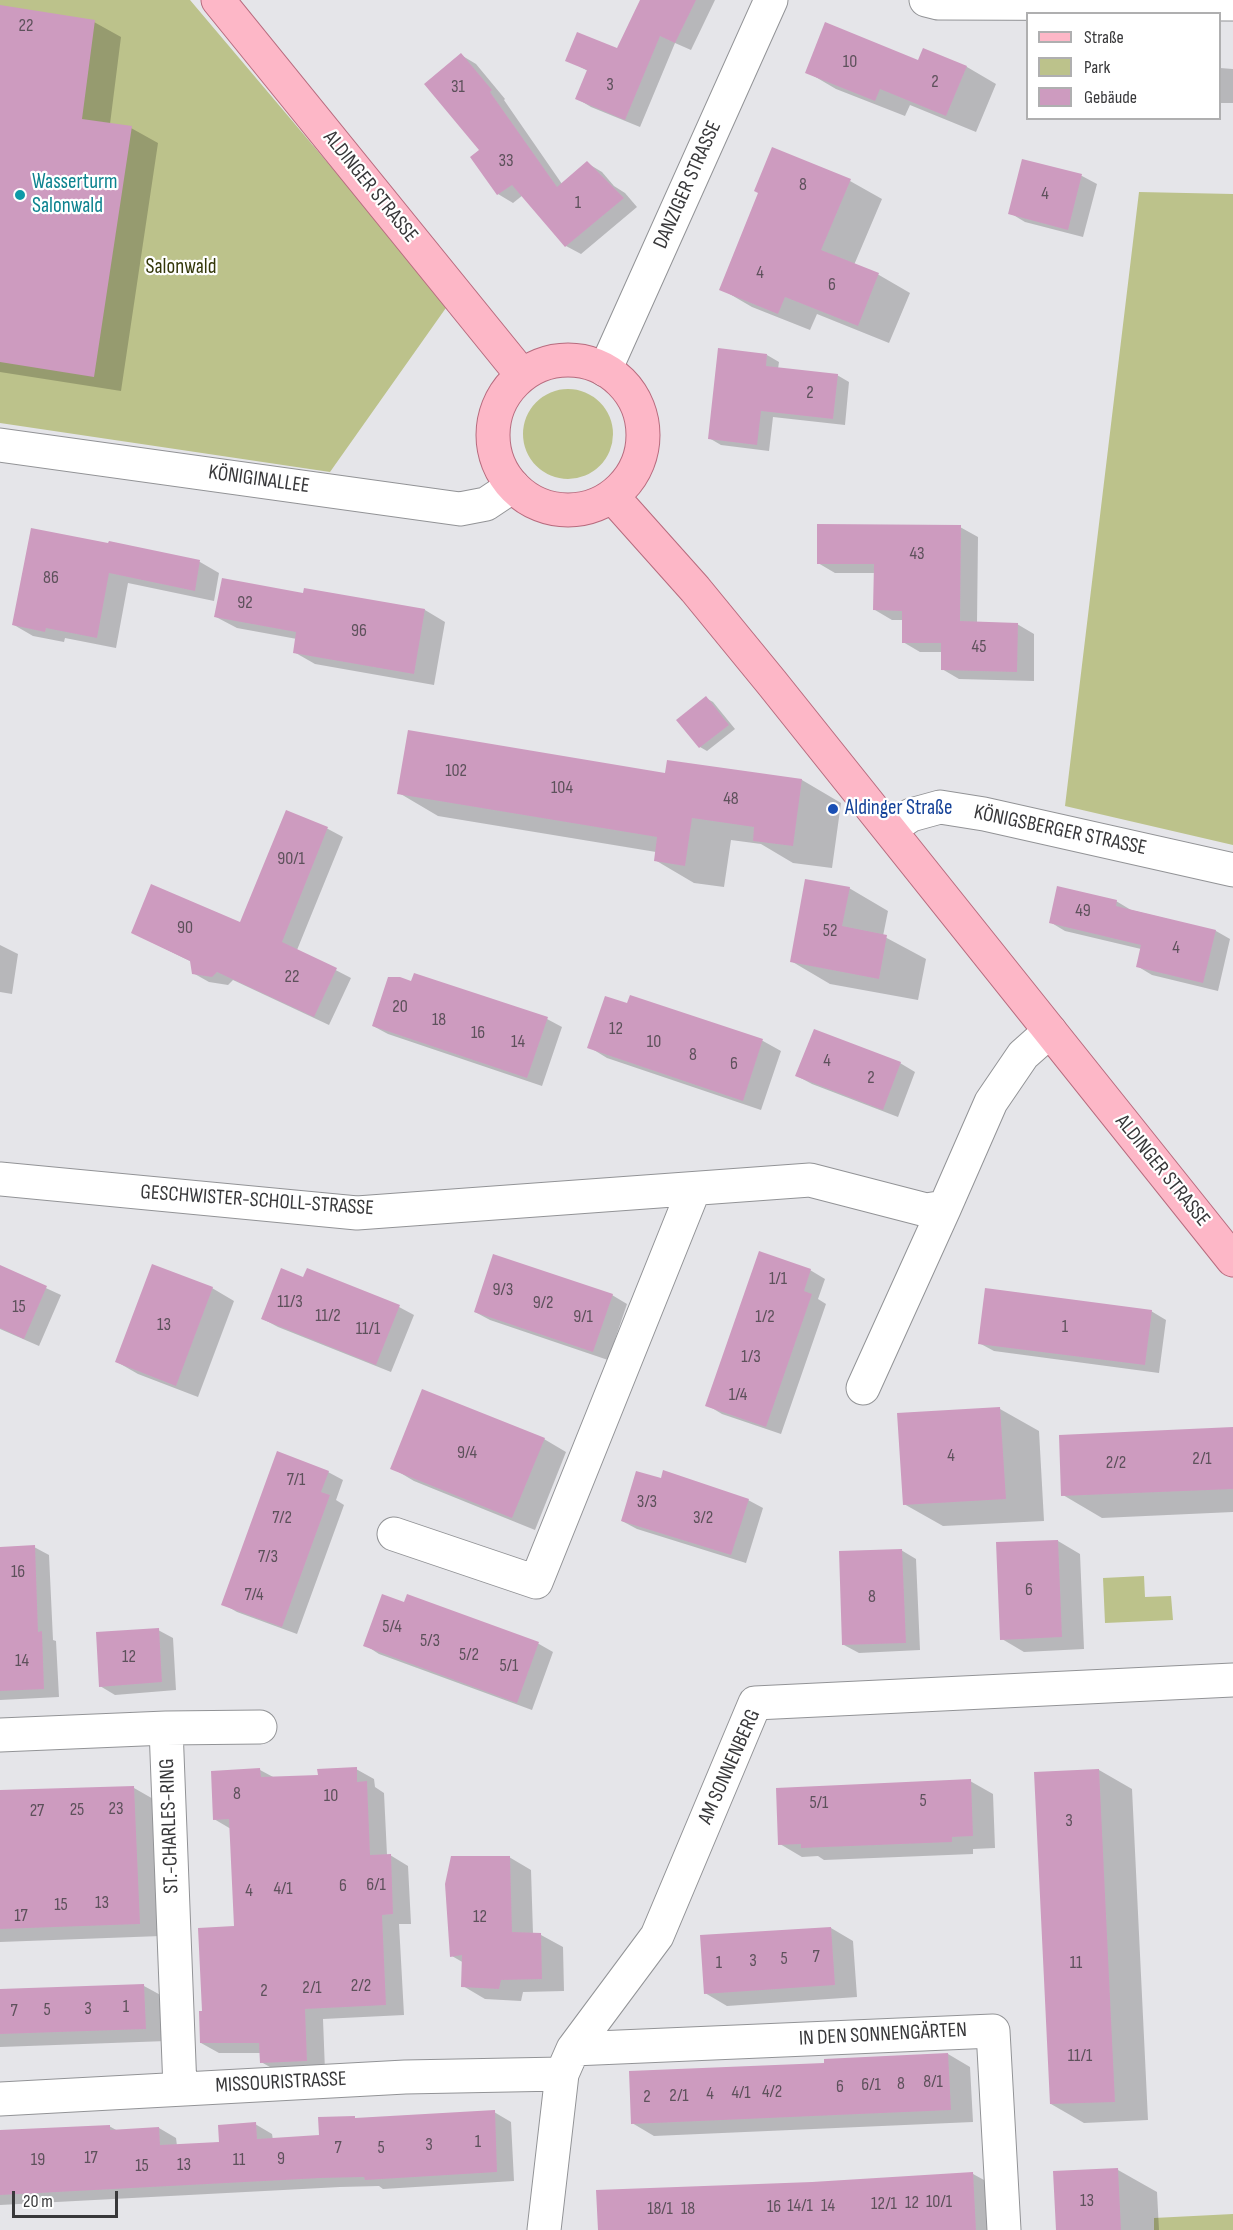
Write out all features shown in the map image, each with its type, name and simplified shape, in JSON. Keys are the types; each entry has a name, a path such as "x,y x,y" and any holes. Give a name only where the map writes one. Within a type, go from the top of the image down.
{"main road":[{"name":"ALDINGER STRASSE","path":"218,0 522,375"},
{"path":"563,359 585,361 605,370 622,382 635,400 642,420 643,442 638,462 627,481 612,496 592,506 571,510 550,508 530,500 513,486 501,469 494,450 493,429 497,408 507,390 522,375 541,364 563,359"},
{"name":"ALDINGER STRASSE","path":"612,496 695,589 890,829 1233,1260"}],"street":[{"name":"DANZIGER STRASSE","path":"605,370 771,0"},
{"path":"926,0 938,3 1233,4"},
{"name":"KÖNIGINALLEE","path":"0,445 460,509 486,504 513,486"},
{"name":"KÖNIGSBERGER STRASSE","path":"890,829 911,815 940,807 984,814 1233,870"},
{"path":"863,1388 991,1102 1023,1055 1050,1031"},
{"name":"GESCHWISTER-SCHOLL-STRASSE","path":"0,1179 357,1213 810,1180 926,1210 945,1207"},
{"path":"394,1534 536,1582 694,1189"},
{"name":"AM SONNENBERG","path":"567,2062 657,1936 755,1703 1233,1680"},
{"path":"166,1728 260,1726"},
{"name":"ST.-CHARLES-RING","path":"0,1735 166,1728 180,2089"},
{"name":"IN DEN SONNENGÄRTEN","path":"567,2062 993,2031 1004,2230"},
{"path":"544,2230 567,2062"},
{"name":"MISSOURISTRASSE","path":"0,2099 405,2077 567,2062"}],"green space":[{"name":"Salonwald","path":"0,0 190,0 448,305 330,472 0,423"},
{"path":"1139,192 1233,194 1233,845 1065,806"},
{"path":"568,389 585,393 600,402 609,417 613,434 609,451 600,466 585,475 568,479 551,475 536,466 527,451 523,434 527,417 536,402 551,393"},
{"path":"1144,1576 1145,1597 1171,1596 1173,1620 1105,1623 1103,1578"},
{"path":"1233,2214 1233,2230 1154,2230 1154,2218"}],"building":[{"path":"640,0 696,0 675,43 660,36 625,120 575,99 587,70 565,61 577,32 617,48"},
{"path":"0,5 95,20 82,119 132,126 94,377 0,362"},
{"path":"825,22 918,60 923,48 967,66 946,116 880,89 875,101 805,73"},
{"path":"461,53 492,90 490,92 557,187 587,161 624,198 565,247 512,185 497,195 470,157 479,150 424,84"},
{"path":"772,147 851,179 821,250 879,273 858,326 785,297 778,314 719,290 758,193 754,191"},
{"path":"1022,159 1082,174 1068,230 1008,214"},
{"path":"718,348 767,354 766,366 838,374 833,419 761,411 757,445 708,439"},
{"path":"817,524 961,525 960,621 1018,623 1017,672 941,670 941,643 902,643 902,611 873,610 874,564 817,564"},
{"path":"31,528 200,560 195,591 109,573 97,638 46,628 45,632 12,625"},
{"path":"222,578 303,593 304,588 425,609 414,674 293,653 296,632 214,617"},
{"path":"706,696 729,725 699,748 676,720"},
{"path":"408,730 665,773 667,760 802,779 793,846 753,841 754,827 692,818 685,866 654,861 657,837 397,794"},
{"path":"286,810 328,827 282,942 337,968 314,1017 217,972 212,977 192,974 190,961 131,933 151,884 240,922"},
{"path":"805,879 850,887 842,926 887,935 879,979 790,962"},
{"path":"1057,886 1117,900 1116,906 1216,930 1203,983 1136,967 1141,945 1049,923"},
{"path":"414,973 548,1017 527,1078 372,1026 388,977 400,977 411,981"},
{"path":"630,995 763,1039 743,1101 587,1048 605,996 627,1003"},
{"path":"814,1029 901,1062 883,1110 795,1076"},
{"path":"759,1251 811,1269 804,1291 812,1294 766,1427 705,1406"},
{"path":"493,1254 613,1294 593,1352 474,1312"},
{"path":"152,1264 213,1287 176,1386 115,1362"},
{"path":"0,1265 47,1286 24,1339 0,1328"},
{"path":"281,1268 303,1277 307,1268 400,1305 376,1365 261,1319"},
{"path":"985,1288 1152,1310 1145,1365 978,1344"},
{"path":"422,1389 545,1438 512,1518 390,1469"},
{"path":"1000,1407 1006,1499 903,1505 897,1413"},
{"path":"1233,1427 1233,1489 1061,1496 1059,1435"},
{"path":"277,1451 329,1471 321,1492 330,1495 282,1627 221,1605"},
{"path":"663,1470 749,1499 731,1555 621,1521 636,1471 661,1478"},
{"path":"1058,1540 1062,1637 1000,1640 996,1542"},
{"path":"35,1545 38,1632 42,1631 44,1689 0,1691 0,1547"},
{"path":"902,1549 906,1643 842,1645 839,1551"},
{"path":"382,1594 404,1602 407,1594 539,1642 517,1703 363,1646"},
{"path":"159,1628 162,1682 99,1687 96,1632"},
{"path":"357,1767 357,1782 367,1781 370,1855 391,1854 393,1914 382,1915 386,2005 305,2009 307,2061 260,2063 259,2043 200,2043 199,2011 202,2011 198,1928 234,1926 229,1819 213,1820 211,1771 260,1768 261,1777 318,1775 317,1769"},
{"path":"1099,1769 1115,2102 1050,2104 1034,1772"},
{"path":"971,1779 973,1836 952,1837 952,1842 801,1848 801,1844 778,1845 776,1788"},
{"path":"134,1786 140,1924 0,1929 0,1790"},
{"path":"451,1856 510,1856 512,1932 541,1933 542,1979 501,1980 499,1989 461,1987 462,1955 450,1957 445,1884"},
{"path":"831,1927 835,1985 704,1994 700,1935"},
{"path":"144,1984 146,2029 0,2034 0,1989"},
{"path":"948,2053 951,2110 631,2124 629,2071 824,2063 824,2059"},
{"path":"495,2110 497,2172 365,2180 364,2177 321,2178 0,2195 0,2130 110,2125 110,2130 159,2127 160,2145 219,2142 218,2125 256,2122 257,2139 319,2135 318,2117 355,2116 355,2118"},
{"path":"1118,2168 1121,2230 1056,2230 1053,2171"},
{"path":"973,2172 976,2230 598,2230 596,2190 812,2182"}],"place":[{"name":"Wasserturm Salonwald","path":"20,195"},
{"name":"Aldinger Straße","path":"833,809"}]}
